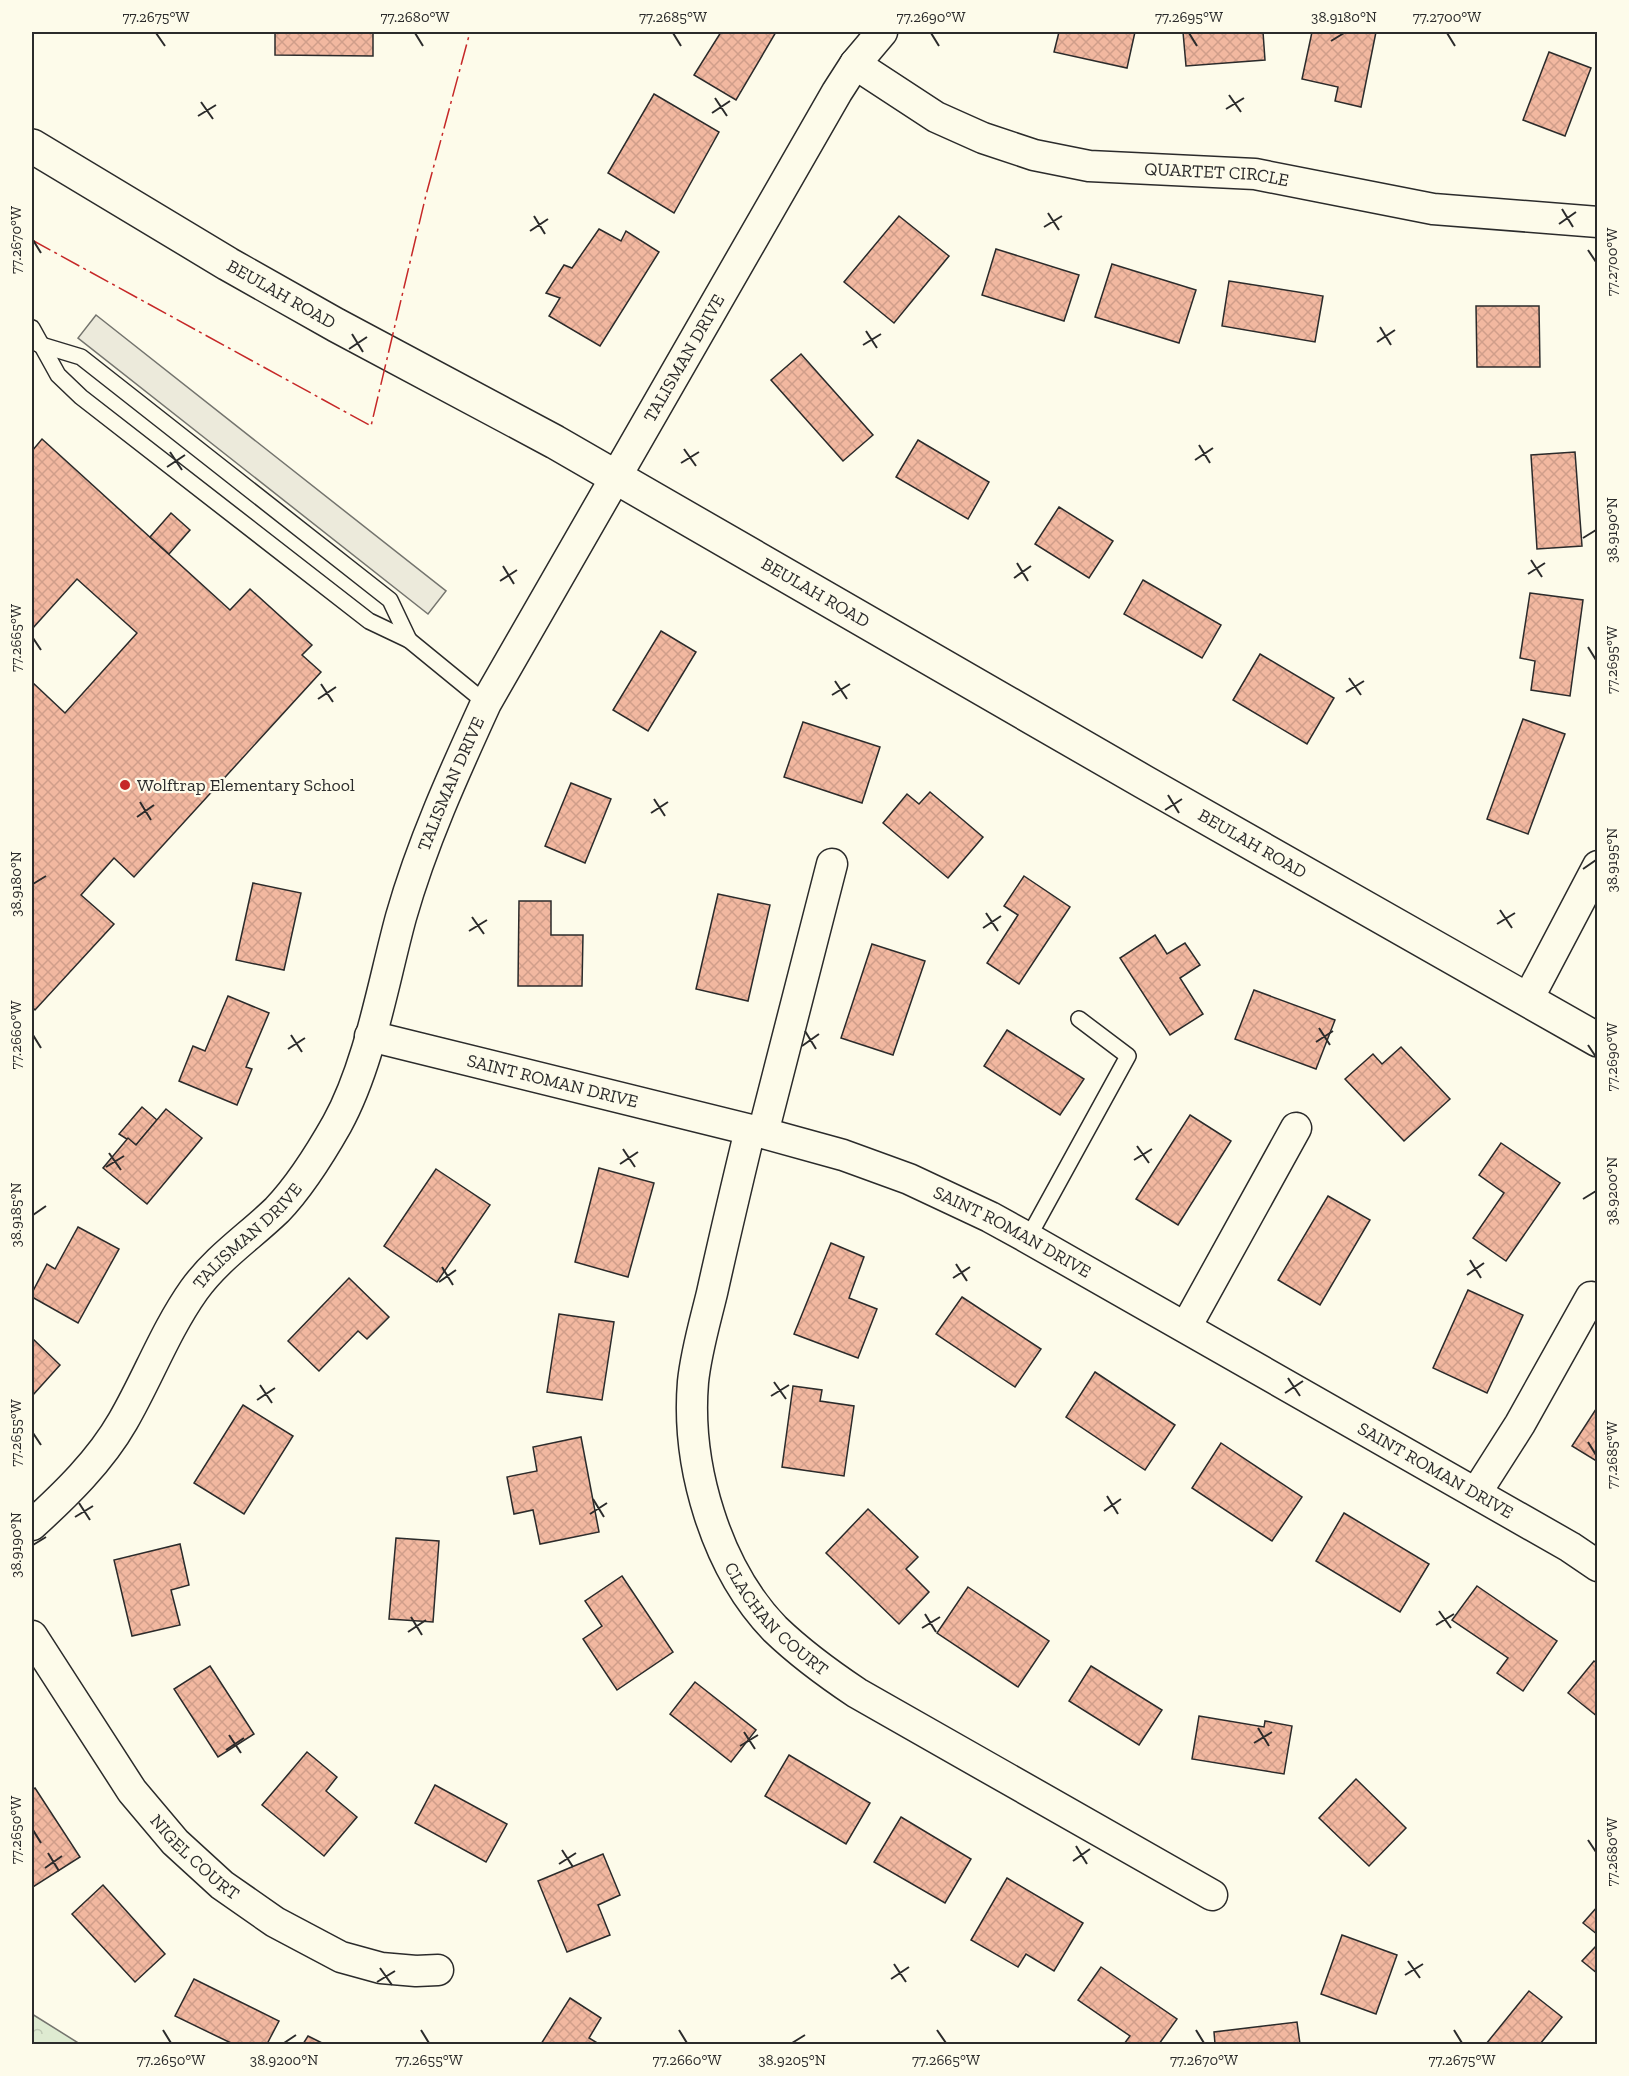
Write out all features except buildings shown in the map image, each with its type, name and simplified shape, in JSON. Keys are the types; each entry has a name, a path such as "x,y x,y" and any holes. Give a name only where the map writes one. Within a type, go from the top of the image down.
{"main road":[{"name":"BEULAH ROAD","path":"32,146 228,264 336,325 555,442 1144,782 1598,1040"}],"street":[{"name":"TALISMAN DRIVE","path":"32,1525 68,1492 103,1452 123,1421 165,1336 195,1289 223,1256 277,1210 310,1170 339,1121 360,1069 421,853 440,804 486,703 837,92 855,64 882,32"},
{"name":"QUARTET CIRCLE","path":"855,64 936,117 983,138 1034,155 1089,166 1255,174 1433,210 1598,222"},
{"name":"CLACHAN COURT","path":"832,864 756,1132 693,1382 693,1436 701,1489 718,1539 742,1586 774,1627 811,1662 857,1693 1212,1895"},
{"path":"1527,999 1598,866"},
{"name":"SAINT ROMAN DRIVE","path":"370,1036 843,1155 909,1179 990,1217 1028,1238 1570,1547 1598,1566"},
{"path":"1186,1327 1296,1128"},
{"path":"1476,1493 1520,1424 1591,1297"},
{"name":"NIGEL COURT","path":"32,1636 132,1791 175,1842 222,1885 275,1922 340,1957 381,1968 438,1970"}],"lane":[{"path":"32,328 36,344 58,375 81,397 369,621 409,640 486,703"},
{"path":"36,344 81,357 390,600 409,640"},
{"path":"1028,1238 1128,1056 1079,1019"}],"green space":[{"path":"32,2014 80,2044 32,2044"}],"shaded area":[{"path":"96,315 446,591 428,614 78,338"}],"power":[{"path":"32,240 371,426 426,195 470,32"}],"place":[{"name":"Wolftrap Elementary School","path":"125,785"}]}
